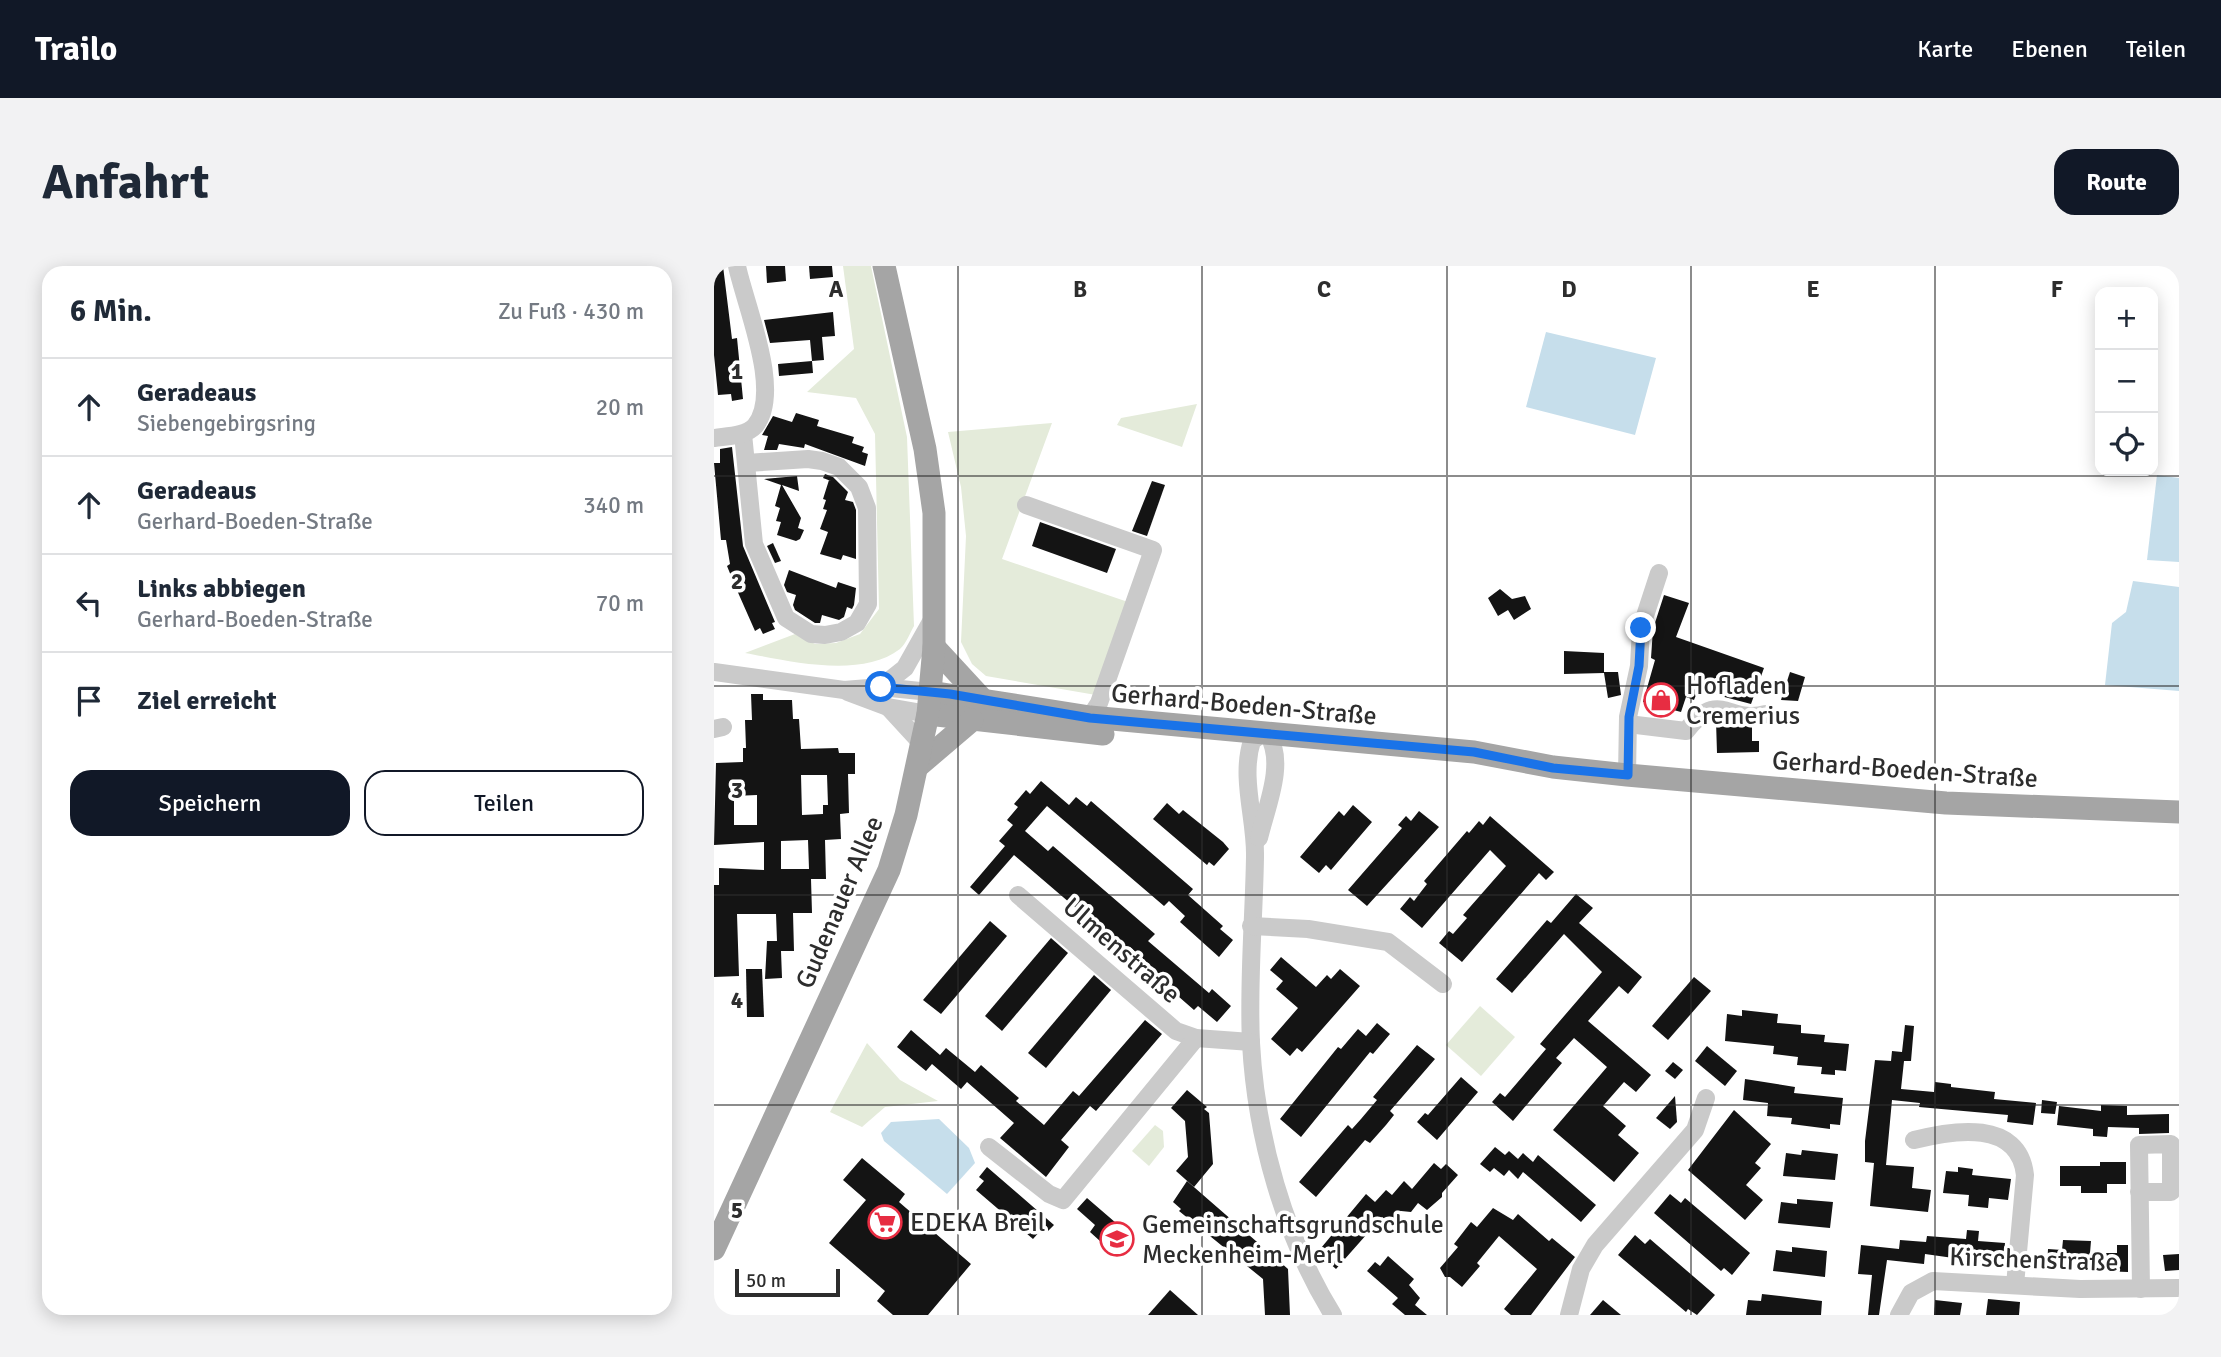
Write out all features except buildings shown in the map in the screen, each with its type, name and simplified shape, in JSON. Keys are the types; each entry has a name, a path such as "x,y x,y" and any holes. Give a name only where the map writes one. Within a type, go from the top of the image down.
{"main road":[{"name":"Gudenauer Allee","path":"714,1250 889,870 920,755 929,703 934,647 934,513 925,449 884,266"},
{"path":"920,755 977,710 934,647"},
{"name":"Gerhard-Boeden-Straße","path":"929,703 1263,741 1474,752 1553,768 1947,803 2179,812"},
{"name":"Gerhard-Boeden-Straße","path":"977,710 1090,718 1263,741"}],"street":[{"path":"714,438 743,434 754,428 762,414 765,393 761,357 737,266"},
{"path":"743,434 754,544 786,618 811,634 825,635 841,632 857,623 868,604 867,508 859,487 839,467 822,461 808,459 747,463"},
{"path":"1026,505 1153,550 1090,718"},
{"path":"1628,775 1628,724 1639,666 1641,628 1658,573"},
{"path":"881,687 905,668 919,649 934,616"},
{"path":"714,672 845,691 888,707 929,703"},
{"path":"845,691 881,687 929,703"},
{"path":"888,707 920,755"},
{"path":"1628,724 1686,731 1698,715 1710,708 1766,714"},
{"path":"1255,855 1248,766 1263,741"},
{"path":"1263,741 1251,926 1251,1042 1257,1105 1271,1166 1295,1237 1333,1315"},
{"name":"Ulmenstraße","path":"1018,895 1168,1025 1196,1038 1251,1042"},
{"path":"1251,926 1308,929 1388,942 1443,984"},
{"path":"989,1147 1049,1194 1063,1200 1196,1038"},
{"path":"1569,1315 1581,1269 1595,1245 1695,1130 1706,1098"},
{"path":"1914,1140 1953,1130 1997,1136 2015,1147 2023,1160 2025,1175 2015,1285"},
{"name":"Kirschenstraße","path":"2139,1192 2141,1289"},
{"name":"Kirschenstraße","path":"1899,1315 1910,1293 1933,1281 2179,1288"}],"green space":[{"path":"843,266 871,266 907,437 914,626 900,649 884,658 845,666 803,663 745,653 795,634 815,644 836,643 860,634 879,609 875,434 856,398 807,392 854,349"},
{"path":"1197,404 1182,447 1117,425 1121,418"},
{"path":"1052,423 1002,559 1128,602 1096,695 986,676 972,664 961,642 966,536 961,487 948,432"},
{"path":"1480,1006 1515,1037 1481,1076 1446,1045"},
{"path":"867,1043 900,1080 938,1101 885,1107 862,1127 830,1112"},
{"path":"1155,1125 1163,1131 1164,1147 1149,1166 1132,1151"}],"water":[{"path":"1546,332 1656,358 1635,435 1526,407"},
{"path":"2157,476 2179,478 2179,562 2147,560"},
{"path":"2133,581 2179,587 2179,691 2105,685 2112,623 2126,612"},
{"path":"939,1119 969,1148 975,1163 947,1194 884,1141 881,1133 891,1122"}],"place":[{"name":"Hofladen Cremerius","path":"1661,700"},
{"name":"EDEKA Breil","path":"885,1222"},
{"name":"Gemeinschaftsgrundschule Meckenheim-Merl","path":"1117,1239"}],"route":[{"path":"881,687 950,694 1090,718 1474,752 1553,768 1628,775 1629,717 1639,666 1641,628"}]}
